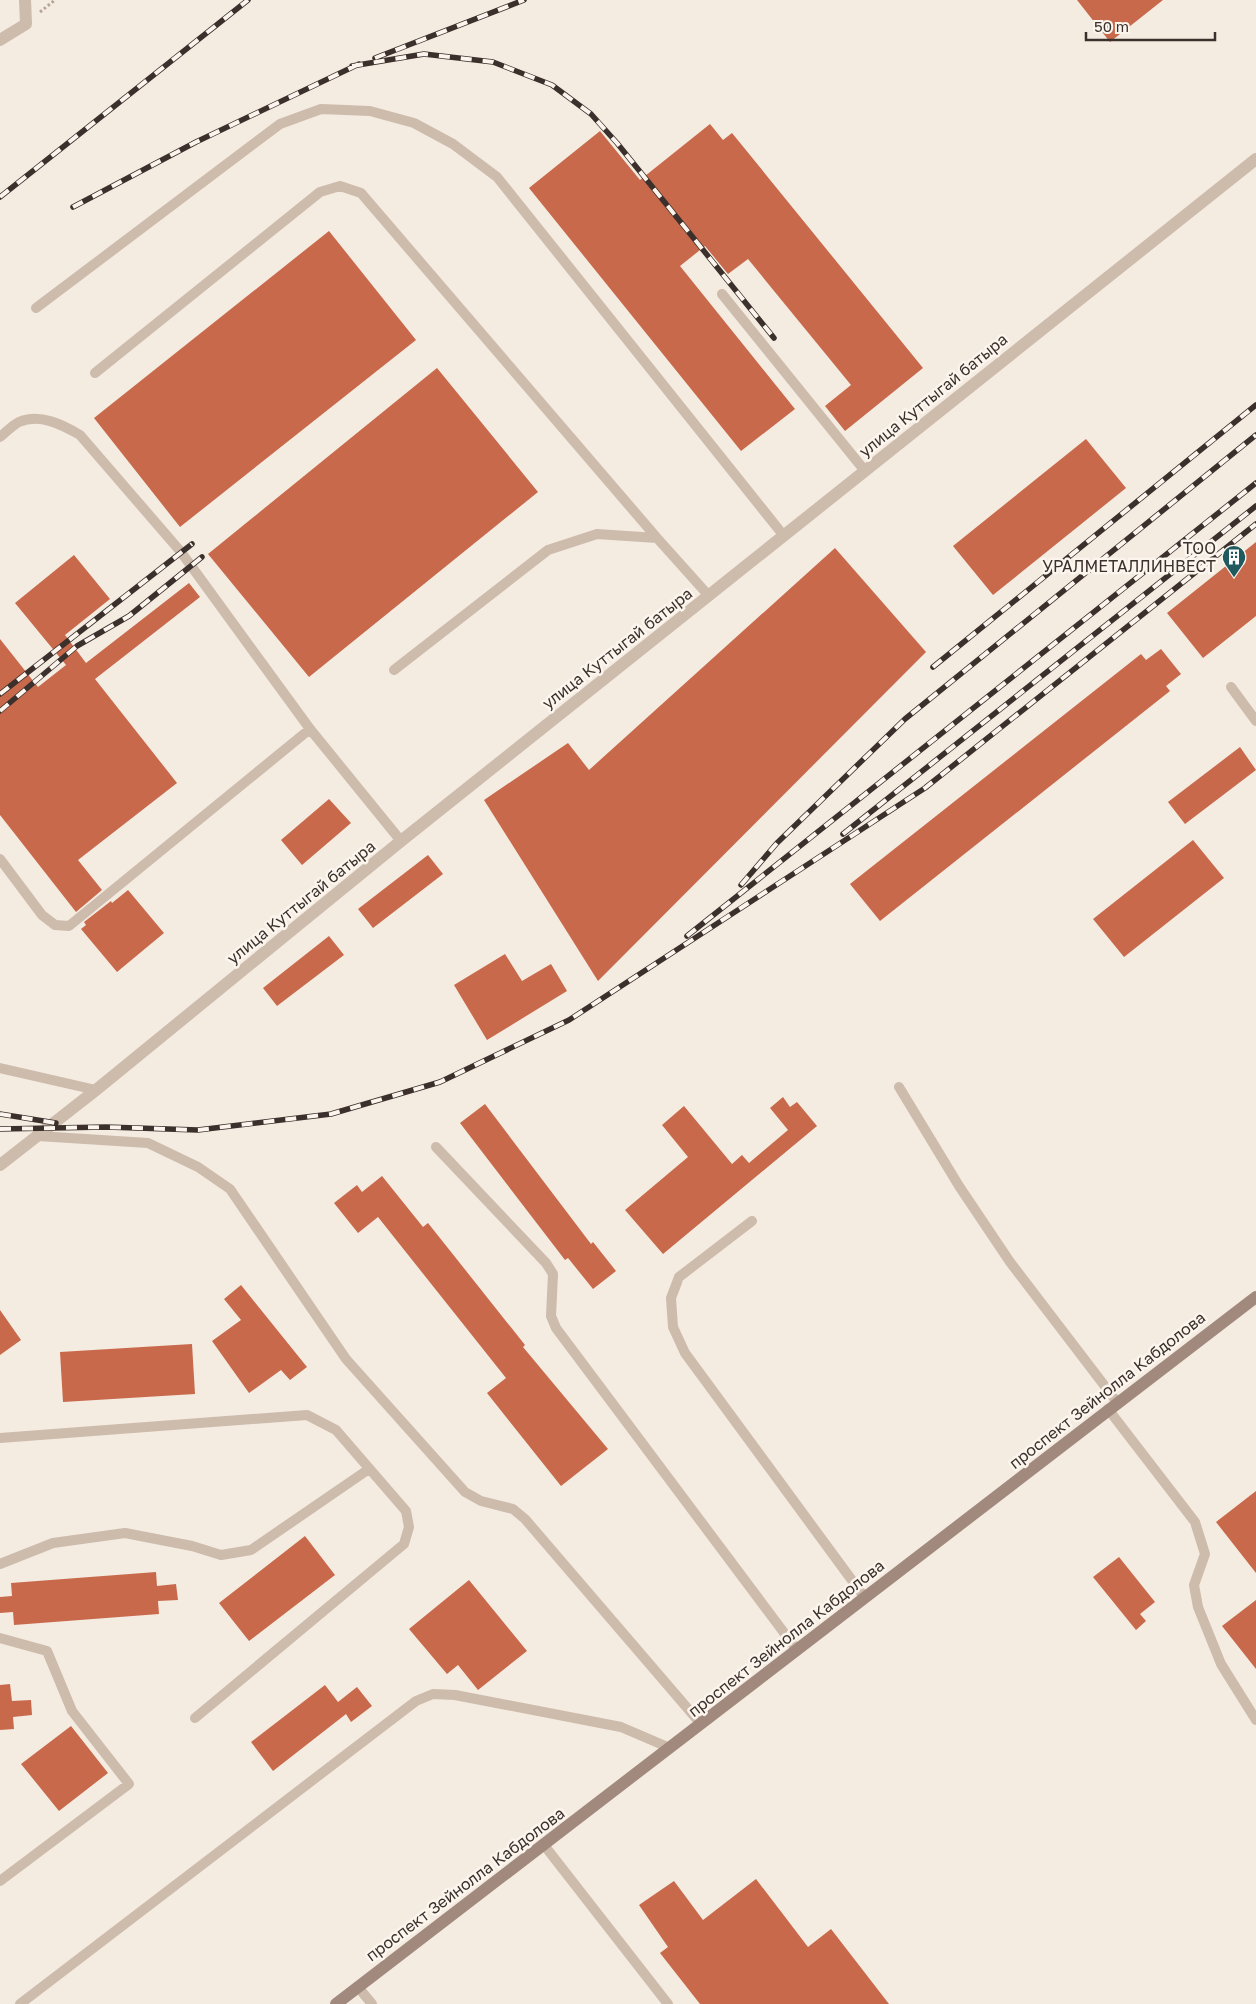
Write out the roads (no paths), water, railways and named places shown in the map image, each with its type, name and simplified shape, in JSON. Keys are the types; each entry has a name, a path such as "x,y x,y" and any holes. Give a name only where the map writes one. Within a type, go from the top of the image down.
{"main road":[{"name":"проспект Зейнолла Кабдолова","path":"336,2004 1256,1297"}],"street":[{"path":"0,40 26,24 25,0"},
{"name":"улица Куттыгай батыра","path":"0,1165 96,1090 401,841 1256,159"}],"lane":[{"path":"36,308 280,124 321,109 370,111 414,123 453,144 497,177 784,536"},
{"path":"95,373 320,192 340,186 361,193 709,596"},
{"path":"722,294 864,471"},
{"path":"0,437 20,422 41,419 60,423 80,435 181,552 310,729 401,841"},
{"path":"394,670 548,550 597,534 657,538"},
{"path":"1231,687 1256,721"},
{"path":"0,859 42,914 55,925 69,926 310,729"},
{"path":"0,1068 96,1090"},
{"path":"899,1086 959,1186 1010,1262 1195,1522 1205,1554 1194,1585 1198,1607 1220,1664 1256,1720"},
{"path":"38,1136 148,1143 198,1168 230,1189 346,1359 464,1492 481,1501 513,1509 526,1520 702,1724"},
{"path":"436,1147 546,1263 553,1274 551,1316 556,1328 797,1650"},
{"path":"752,1221 679,1277 670,1298 673,1327 685,1353 865,1598"},
{"path":"0,1438 307,1415 336,1430 406,1511 409,1527 404,1544 195,1718"},
{"path":"0,1564 54,1543 125,1533 192,1546 221,1555 251,1550 370,1469"},
{"path":"0,1638 47,1651 72,1711 129,1784 0,1881"},
{"path":"20,2004 416,1701 433,1694 454,1695 621,1727 670,1748"},
{"path":"544,1845 668,2004"},
{"path":"358,1987 372,2004"}],"railway":[{"path":"0,197 248,0"},
{"path":"375,58 524,0"},
{"path":"352,66 424,54 493,62 552,85 591,114 617,143 774,338"},
{"path":"73,207 196,142 359,64"},
{"path":"933,667 1256,405"},
{"path":"741,885 777,843 905,719 1256,435"},
{"path":"687,936 1256,483"},
{"path":"843,834 1256,506"},
{"path":"0,1129 106,1127 198,1130 331,1114 440,1082 569,1020 925,788 1256,524"},
{"path":"0,694 192,544"},
{"path":"0,711 77,646 129,616 202,557"},
{"path":"0,1114 56,1123"}],"place":[{"name":"ТОО УРАЛМЕТАЛЛИНВЕСТ","path":"1234,578"}]}
